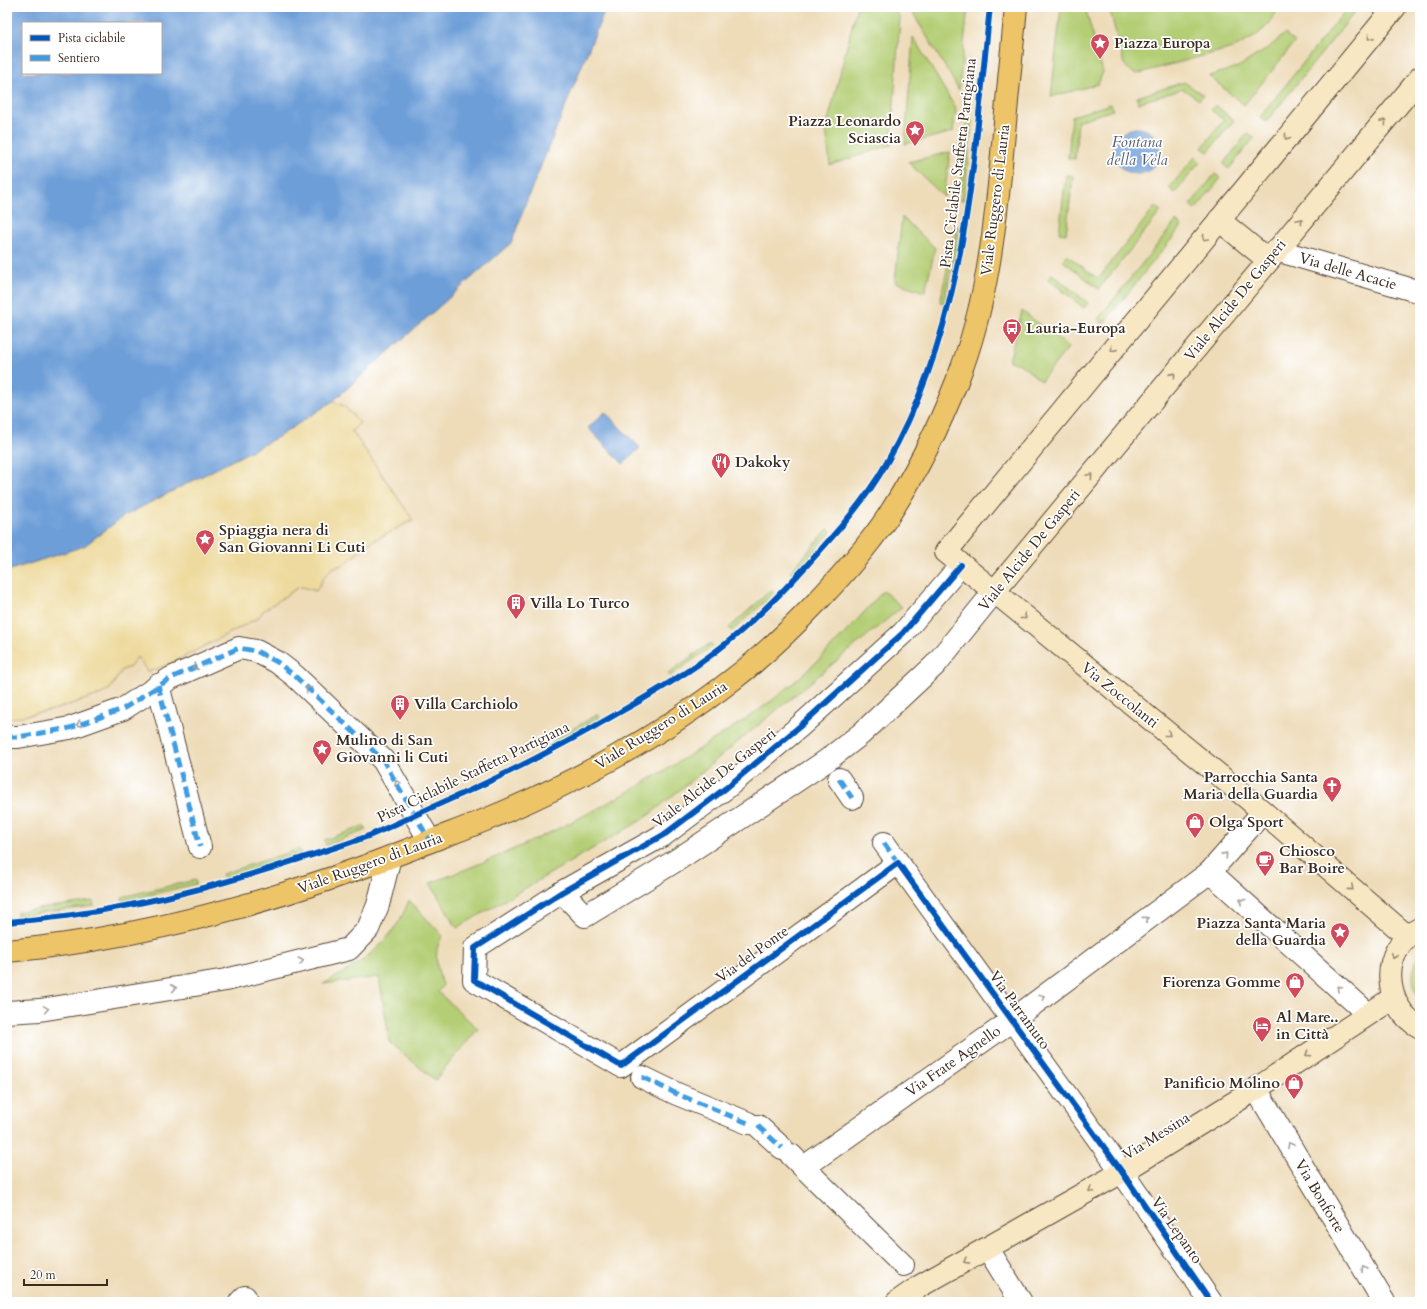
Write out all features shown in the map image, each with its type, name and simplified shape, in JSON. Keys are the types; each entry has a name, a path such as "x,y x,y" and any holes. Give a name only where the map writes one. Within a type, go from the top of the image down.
{"main road":[{"name":"Viale Ruggero di Lauria","path":"7,951 94,940 146,931 246,906 390,857 492,817 580,774 634,745 732,681 787,633 843,573 887,517 925,454 958,378 981,307 995,230 1016,7"},
{"name":"Viale Alcide De Gasperi","path":"954,559 1219,220 1395,7"},
{"name":"Viale Alcide De Gasperi","path":"994,592 1420,78"},
{"path":"1219,220 1272,255"},
{"name":"Via Zoccolanti","path":"954,559 1263,812 1414,932"},
{"path":"1414,932 1400,945 1391,965 1390,987 1394,998 1405,1015 1420,1027"},
{"name":"Via Messina","path":"897,1302 920,1286 1122,1172 1256,1089 1394,998"}],"street":[{"name":"Via delle Acacie","path":"1272,255 1420,292"},
{"name":"Viale Alcide De Gasperi","path":"474,980 475,948 562,892 665,834 726,788 799,727 903,633 954,559"},
{"name":"Viale Alcide De Gasperi","path":"562,892 584,916 680,858 826,761 861,734 935,665 994,592"},
{"path":"7,737 18,737 70,728 123,709 171,678 239,648 256,651 277,662 295,676 383,760 430,841"},
{"path":"158,685 200,847"},
{"path":"838,779 852,798"},
{"name":"Via Frate Agnello","path":"792,1157 1011,1020 1203,877 1263,812"},
{"name":"Via Parramuto","path":"884,843 1122,1172"},
{"path":"7,1012 40,1010 226,980 349,949 368,929 378,905 390,857"},
{"name":"Via del Ponte","path":"474,980 621,1066 898,863"},
{"path":"1203,877 1368,1014"},
{"path":"642,1077 677,1094 753,1124 792,1157 903,1265"},
{"name":"Via Bonforte","path":"1256,1089 1384,1302"},
{"name":"Via Lepanto","path":"1122,1172 1211,1302"},
{"path":"988,1249 1021,1302"}],"green space":[{"path":"857,7 893,7 900,18 891,145 830,165 826,129"},
{"path":"915,7 968,7 959,90 914,15"},
{"path":"1061,7 1085,7 1103,72 1098,84 1051,97"},
{"path":"1109,7 1279,7 1270,23 1256,36 1236,47 1136,74 1130,71 1124,64"},
{"path":"1348,7 1359,7 1266,122 1260,117"},
{"path":"1285,34 1295,42 1244,105 1209,76 1238,67 1267,49"},
{"path":"913,37 956,109 953,132 905,144"},
{"path":"1184,82 1203,95 1199,100 1183,89 1138,103 1137,97"},
{"path":"1111,104 1113,110 1078,121 1075,159 1068,158 1072,116"},
{"path":"1215,105 1234,120 1208,152 1202,148 1224,120 1211,110"},
{"path":"967,120 972,121 964,200 960,200"},
{"path":"1248,133 1254,138 1229,169 1223,164"},
{"path":"950,152 944,197 908,162"},
{"path":"1195,157 1200,162 1175,193 1169,188"},
{"path":"1215,174 1221,178 1195,210 1190,205"},
{"path":"1066,175 1073,176 1066,234 1059,233"},
{"path":"1155,207 1161,211 1099,289 1062,260 1067,255 1098,279"},
{"path":"902,217 935,248 925,292 895,282"},
{"path":"1176,221 1182,226 1103,324 1098,319"},
{"path":"956,227 960,227 944,303 940,302"},
{"path":"1052,274 1088,303 1084,308 1048,279"},
{"path":"1022,311 1069,347 1041,381 1020,364 1009,361"},
{"path":"828,529 831,532 793,575 790,572"},
{"path":"771,590 774,593 732,631 729,628"},
{"path":"883,591 902,607 654,811 640,821 457,928 430,883 537,839 572,822 639,786 739,724 782,693 816,662"},
{"path":"711,643 713,646 670,676 668,673"},
{"path":"598,714 600,717 554,744 552,741"},
{"path":"365,826 366,830 326,845 324,840"},
{"path":"299,849 301,853 224,878 222,874"},
{"path":"195,880 196,884 123,901 122,897"},
{"path":"409,900 443,936 438,947 437,954 437,967 443,985 438,992 478,1029 435,1080 390,1043 379,977 323,984 363,960 375,950 395,928 403,915"},
{"path":"93,901 94,906 17,916 17,912"},
{"path":"1420,956 1420,997 1413,982 1413,972"}],"sand":[{"name":"Spiaggia nera di San Giovanni Li Cuti","path":"333,401 344,406 360,423 352,431 413,520 371,542 343,565 332,568 316,591 302,587 297,588 263,611 258,618 172,663 148,672 137,657 130,667 122,670 110,689 102,694 53,710 7,719 7,571 84,546 124,516 278,437"}],"water":[{"path":"7,7 606,7 527,200 512,242 333,401 278,437 124,516 84,546 7,571"},
{"name":"Fontana della Vela","path":"1142,128 1146,129 1156,138 1159,142 1159,160 1150,170 1142,174 1132,174 1124,170 1115,160 1114,146 1118,138 1128,129"},
{"path":"605,412 640,448 623,464 588,428"}],"marked path":[{"path":"7,737 18,737 70,728 123,709 171,678 239,648 256,651 277,662 295,676 383,760 430,841"},
{"path":"158,685 200,847"},
{"path":"839,779 852,798"},
{"path":"884,843 898,863"},
{"path":"642,1077 677,1094 748,1123"},
{"path":"758,1126 782,1148"}],"cycle path":[{"name":"Pista Ciclabile Staffetta Partigiana","path":"7,922 80,914 116,908 187,892 223,883 341,846 371,835 512,770 599,724 692,669 752,622 775,600 839,529 869,491 886,464 913,411 934,355 950,299 962,242 978,125 990,7"},
{"path":"961,565 903,633 799,727 726,788 665,834 562,892 475,948 474,980 621,1066 898,863 1122,1172 1211,1302"}],"place":[{"name":"Piazza Europa","path":"1100,60"},
{"name":"Piazza Leonardo Sciascia","path":"915,147"},
{"name":"Lauria-Europa","path":"1012,345"},
{"name":"Dakoky","path":"721,479"},
{"name":"Spiaggia nera di San Giovanni Li Cuti","path":"205,556"},
{"name":"Villa Lo Turco","path":"516,620"},
{"name":"Villa Carchiolo","path":"400,721"},
{"name":"Mulino di San Giovanni li Cuti","path":"322,766"},
{"name":"Parrocchia Santa Maria della Guardia","path":"1332,803"},
{"name":"Olga Sport","path":"1195,839"},
{"name":"Chiosco Bar Boire","path":"1265,877"},
{"name":"Piazza Santa Maria della Guardia","path":"1340,949"},
{"name":"Fiorenza Gomme","path":"1295,999"},
{"name":"Al Mare.. in Città","path":"1262,1043"},
{"name":"Panificio Molino","path":"1294,1100"}]}
